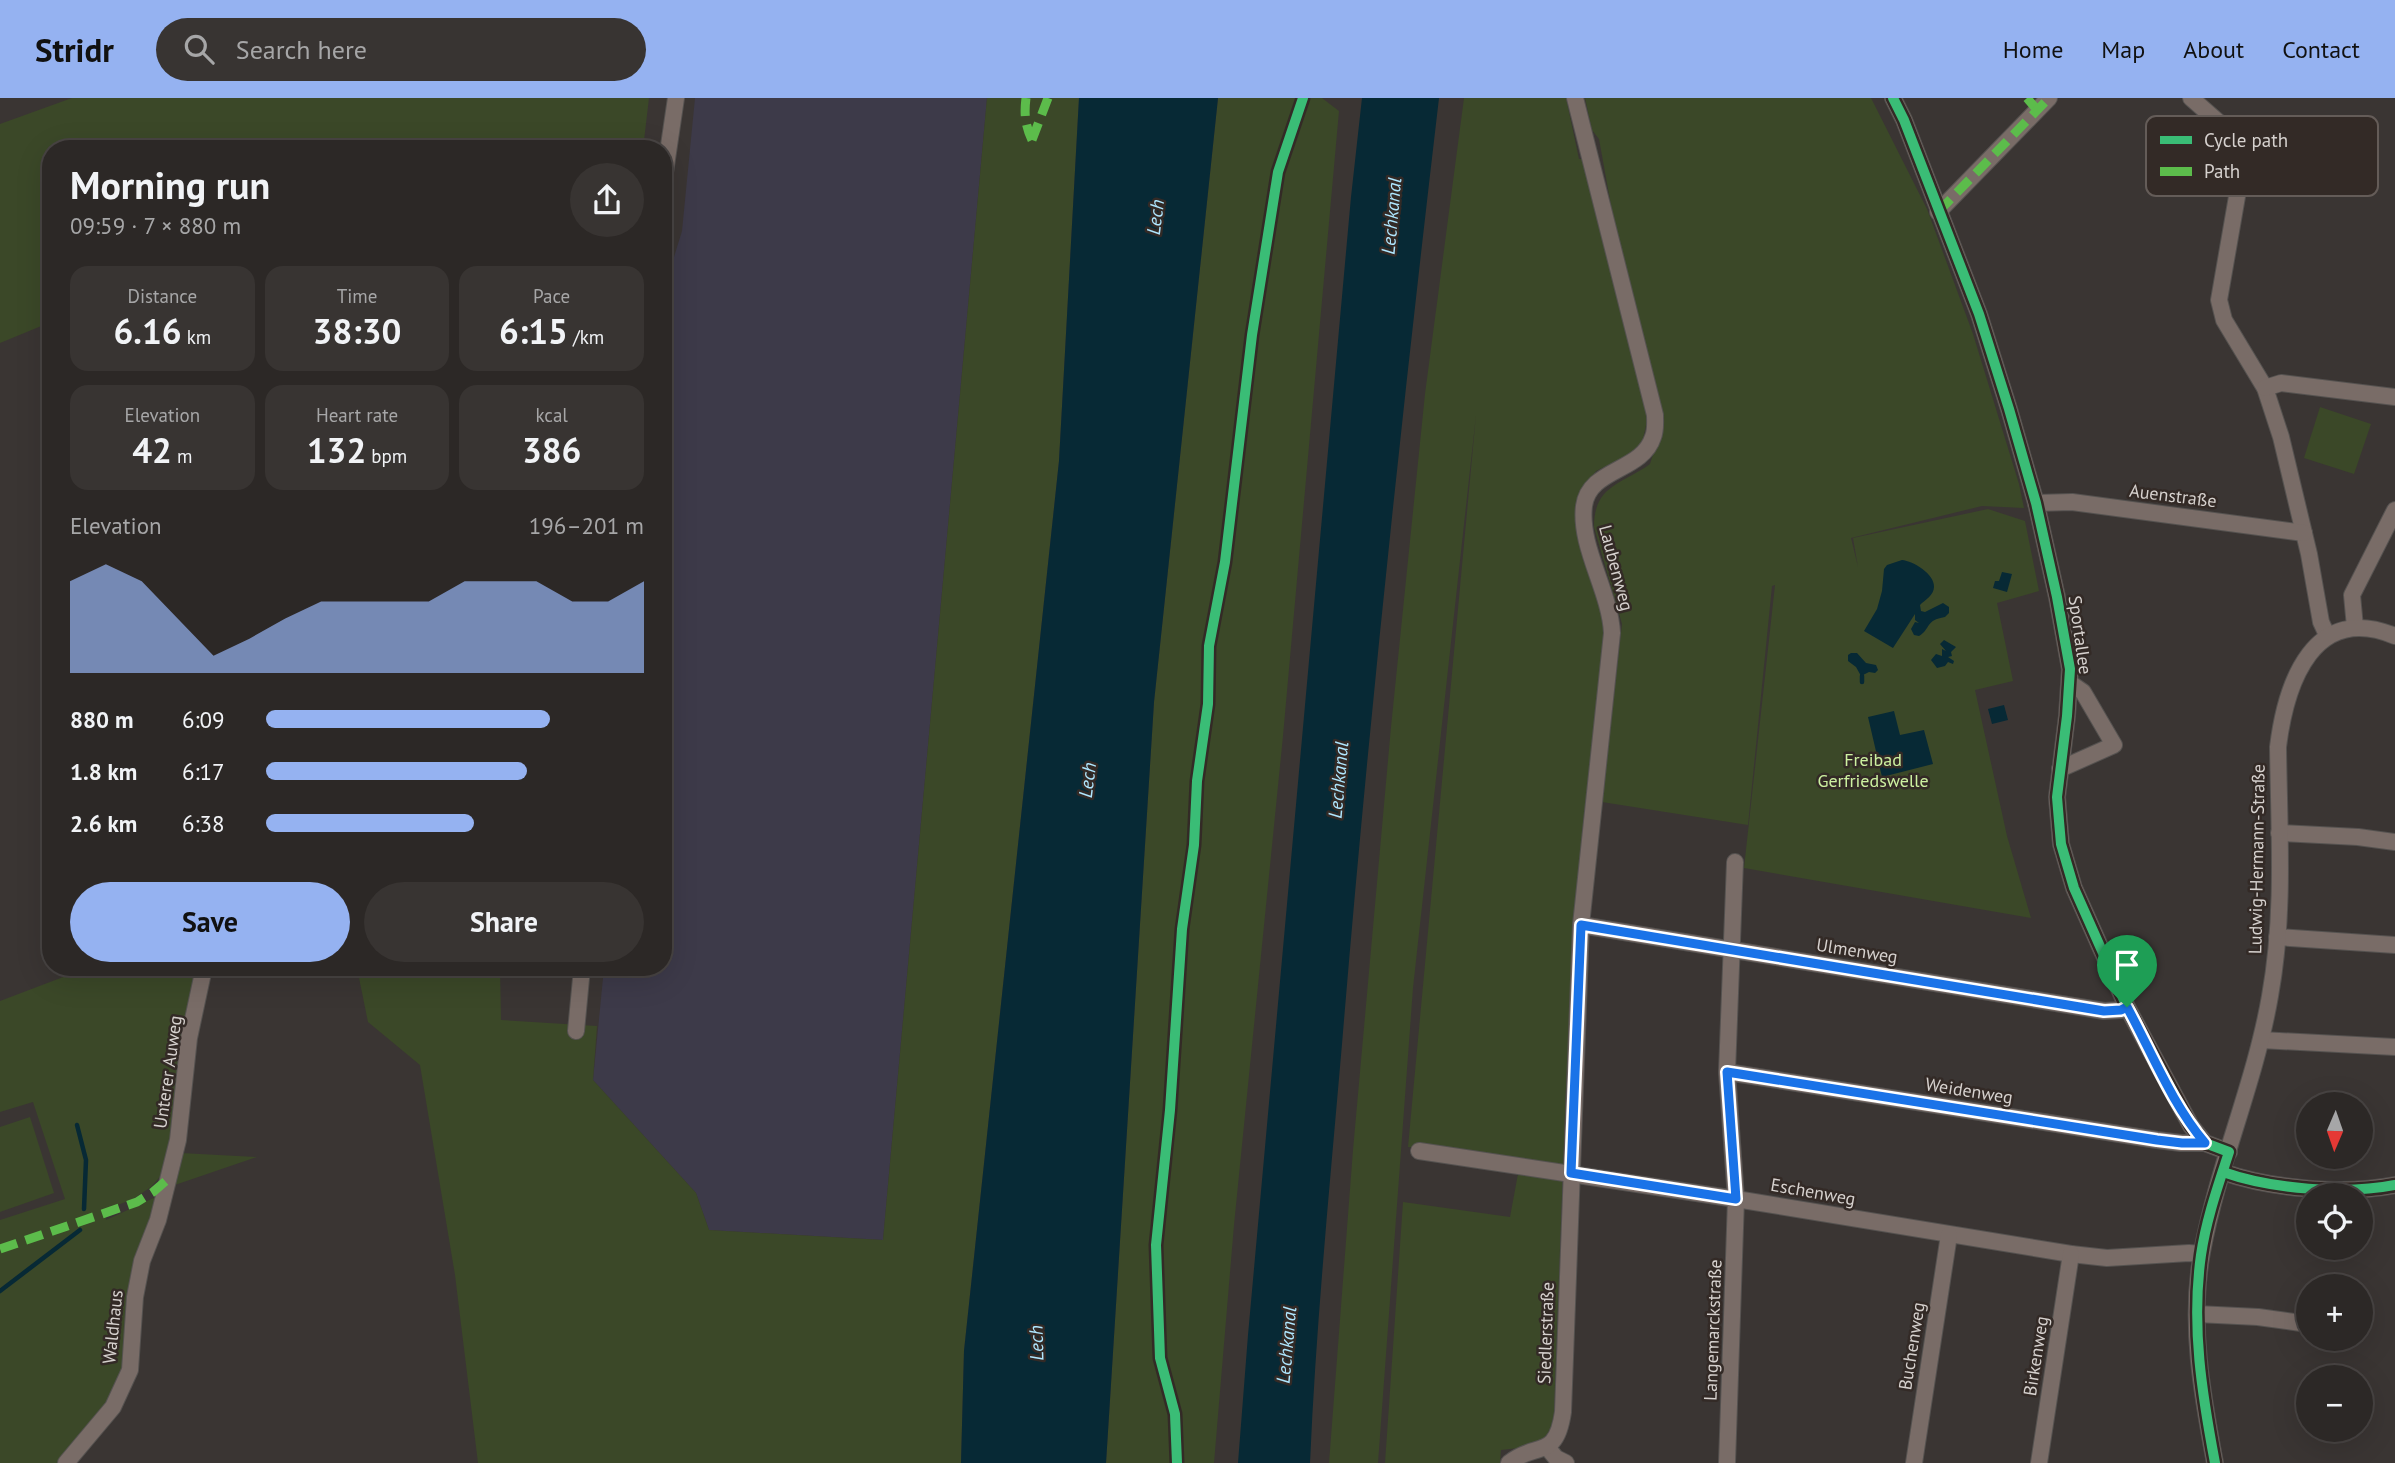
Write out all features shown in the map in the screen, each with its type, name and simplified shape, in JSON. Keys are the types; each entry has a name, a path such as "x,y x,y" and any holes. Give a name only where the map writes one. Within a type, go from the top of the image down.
{"street":[{"path":"670,140 676,98"},
{"name":"Laubenweg","path":"1571,1173 1581,925 1612,633 1608,607 1587,539 1584,505 1587,495 1602,478 1634,462 1647,450 1654,434 1655,415 1575,98"},
{"name":"Sportallee","path":"1893,98 1904,120 1982,325 2036,503 2070,669 2057,797 2062,844 2074,888 2127,1007 2176,1101 2205,1143"},
{"path":"2027,98 2038,111"},
{"path":"1938,212 2049,98"},
{"path":"2191,98 2212,116"},
{"path":"2237,196 2219,300 2224,320 2265,388 2291,471 2321,622 2327,635 2356,627 2395,636"},
{"path":"2265,388 2281,383 2395,397"},
{"name":"Auenstraße","path":"2036,503 2072,502 2304,533"},
{"path":"2356,627 2353,595 2395,510"},
{"name":"Ludwig-Hermann-Straße","path":"2215,1463 2202,1396 2197,1314 2202,1254 2262,1040 2270,994 2277,936 2278,747 2281,725 2297,675 2307,655 2327,635"},
{"name":"Sportallee","path":"2060,769 2114,745 2083,692 2070,683"},
{"path":"2279,833 2358,837 2395,842"},
{"name":"Langemarckstraße","path":"1727,1463 1736,1199 1727,1072 1735,862"},
{"name":"Ulmenweg","path":"1581,925 2104,1011 2127,1007"},
{"path":"2277,936 2395,945"},
{"name":"Unterer Auweg","path":"167,1180 178,1140 189,1038 202,976"},
{"path":"576,1031 581,976"},
{"path":"2262,1040 2395,1047"},
{"name":"Weidenweg","path":"1727,1072 2157,1140 2205,1143"},
{"path":"2205,1143 2229,1152"},
{"name":"Eschenweg","path":"1419,1151 2071,1254 2106,1258 2202,1254"},
{"path":"2223,1172 2242,1179 2323,1190 2395,1185"},
{"name":"Siedlerstraße","path":"1547,1447 1560,1427 1563,1412 1571,1173"},
{"name":"Waldhaus","path":"66,1463 113,1408 130,1370 131,1330 142,1261 158,1220 167,1180"},
{"name":"Buchenweg","path":"1914,1463 1949,1235"},
{"name":"Birkenweg","path":"2039,1463 2071,1254"},
{"path":"2197,1314 2258,1317 2296,1322"},
{"path":"1509,1463 1517,1457 1547,1447 1556,1458 1566,1463"}],"shaded area":[{"path":"695,98 987,98 883,1240 709,1230 696,1193 593,1080 603,976 672,976 672,264 682,231"}],"green space":[{"path":"72,98 649,98 644,140 42,140 42,326 0,343 0,124"},
{"path":"987,98 1079,98 1059,461 964,1351 961,1463 478,1463 455,1275 420,1065 368,1022 359,976 500,976 501,1020 597,1026 593,1080 696,1193 709,1230 883,1240"},
{"path":"1218,98 1322,98 1339,111 1214,1463 1106,1463 1154,702"},
{"path":"1464,98 1566,98 1579,159 1583,159 1648,417 1642,443 1629,455 1596,471 1578,497 1576,509 1581,537 1606,620 1607,644 1584,813 1578,879 1566,1086 1554,1412 1552,1424 1543,1439 1529,1446 1501,1450 1500,1463 1385,1463 1403,1202 1510,1217 1520,1163 1408,1147 1476,415 1413,988 1378,1463 1329,1463 1353,1150 1391,727 1425,394"},
{"name":"Freibad Gerfriedswelle","path":"1585,98 1871,98 1927,209 1973,334 2024,508 1982,506 1851,538 1858,567 1853,538 1988,509 2025,521 2039,591 1997,603 2013,681 1975,690 2007,836 2031,918 1744,868 1775,585 1772,586 1748,825 1602,802 1622,624 1594,527 1595,513 1604,494 1650,464 1655,448 1599,139 1592,130"},
{"path":"2320,407 2371,424 2354,474 2304,458"},
{"path":"66,976 198,976 174,1140 164,1172 151,1187 133,1199 105,1210 106,1220 158,1196 125,1371 109,1406 60,1463 0,1463 0,1220 65,1199 33,1102 0,1112 0,1001"},
{"path":"30,1117 54,1193 0,1212 0,1127"},
{"path":"181,1153 257,1157 169,1187"}],"water":[{"name":"Lech","path":"1079,98 1218,98 1154,702 1106,1463 961,1463 964,1351 1059,461"},
{"name":"Lechkanal","path":"1362,98 1439,98 1374,689 1324,1254 1310,1463 1238,1463 1351,197"},
{"path":"1902,560 1923,569 1933,582 1933,592 1920,605 1921,611 1925,612 1943,603 1949,607 1949,613 1931,622 1919,636 1914,635 1911,629 1915,622 1919,623 1915,620 1915,614 1893,648 1864,631 1877,609 1884,569 1887,565"},
{"path":"2002,572 2012,574 2007,592 1993,588"},
{"path":"1944,640 1956,647 1951,652 1952,656 1948,657 1954,661 1953,664 1948,662 1937,668 1931,660 1936,654 1942,656 1942,649 1946,651 1940,644"},
{"path":"1857,653 1866,663 1876,665 1878,670 1861,676 1856,667 1848,661 1848,655"},
{"path":"2004,705 2008,720 1992,724 1988,709"},
{"path":"1894,711 1900,735 1924,730 1933,764 1882,777 1868,717"}],"waterway":[{"path":"1862,676 1862,682"},
{"path":"77,1125 86,1160 84,1209"},
{"path":"0,1291 80,1230"}],"marked path":[{"path":"1026,98 1026,119 1032,140"},
{"path":"1032,140 1048,98"},
{"path":"2027,98 2038,111"},
{"path":"1938,212 2049,98"},
{"path":"0,1249 137,1202 167,1180"}],"cycle path":[{"path":"1177,1463 1175,1414 1160,1358 1156,1245 1170,1110 1182,929 1194,845 1197,781 1208,704 1209,646 1225,562 1252,335 1278,172 1303,98"},
{"path":"1893,98 1979,314 2036,503 2070,669 2057,797 2061,844 2074,888 2127,1007 2191,1126 2205,1143 2229,1152 2206,1229 2198,1281 2199,1360 2215,1463"},
{"path":"2223,1172 2263,1183 2308,1189 2354,1190 2395,1185"}],"route":[{"path":"1581,925 2104,1011 2127,1007 2176,1101 2205,1143 2157,1140 1727,1072 1736,1199 1571,1173 1581,925"}]}
